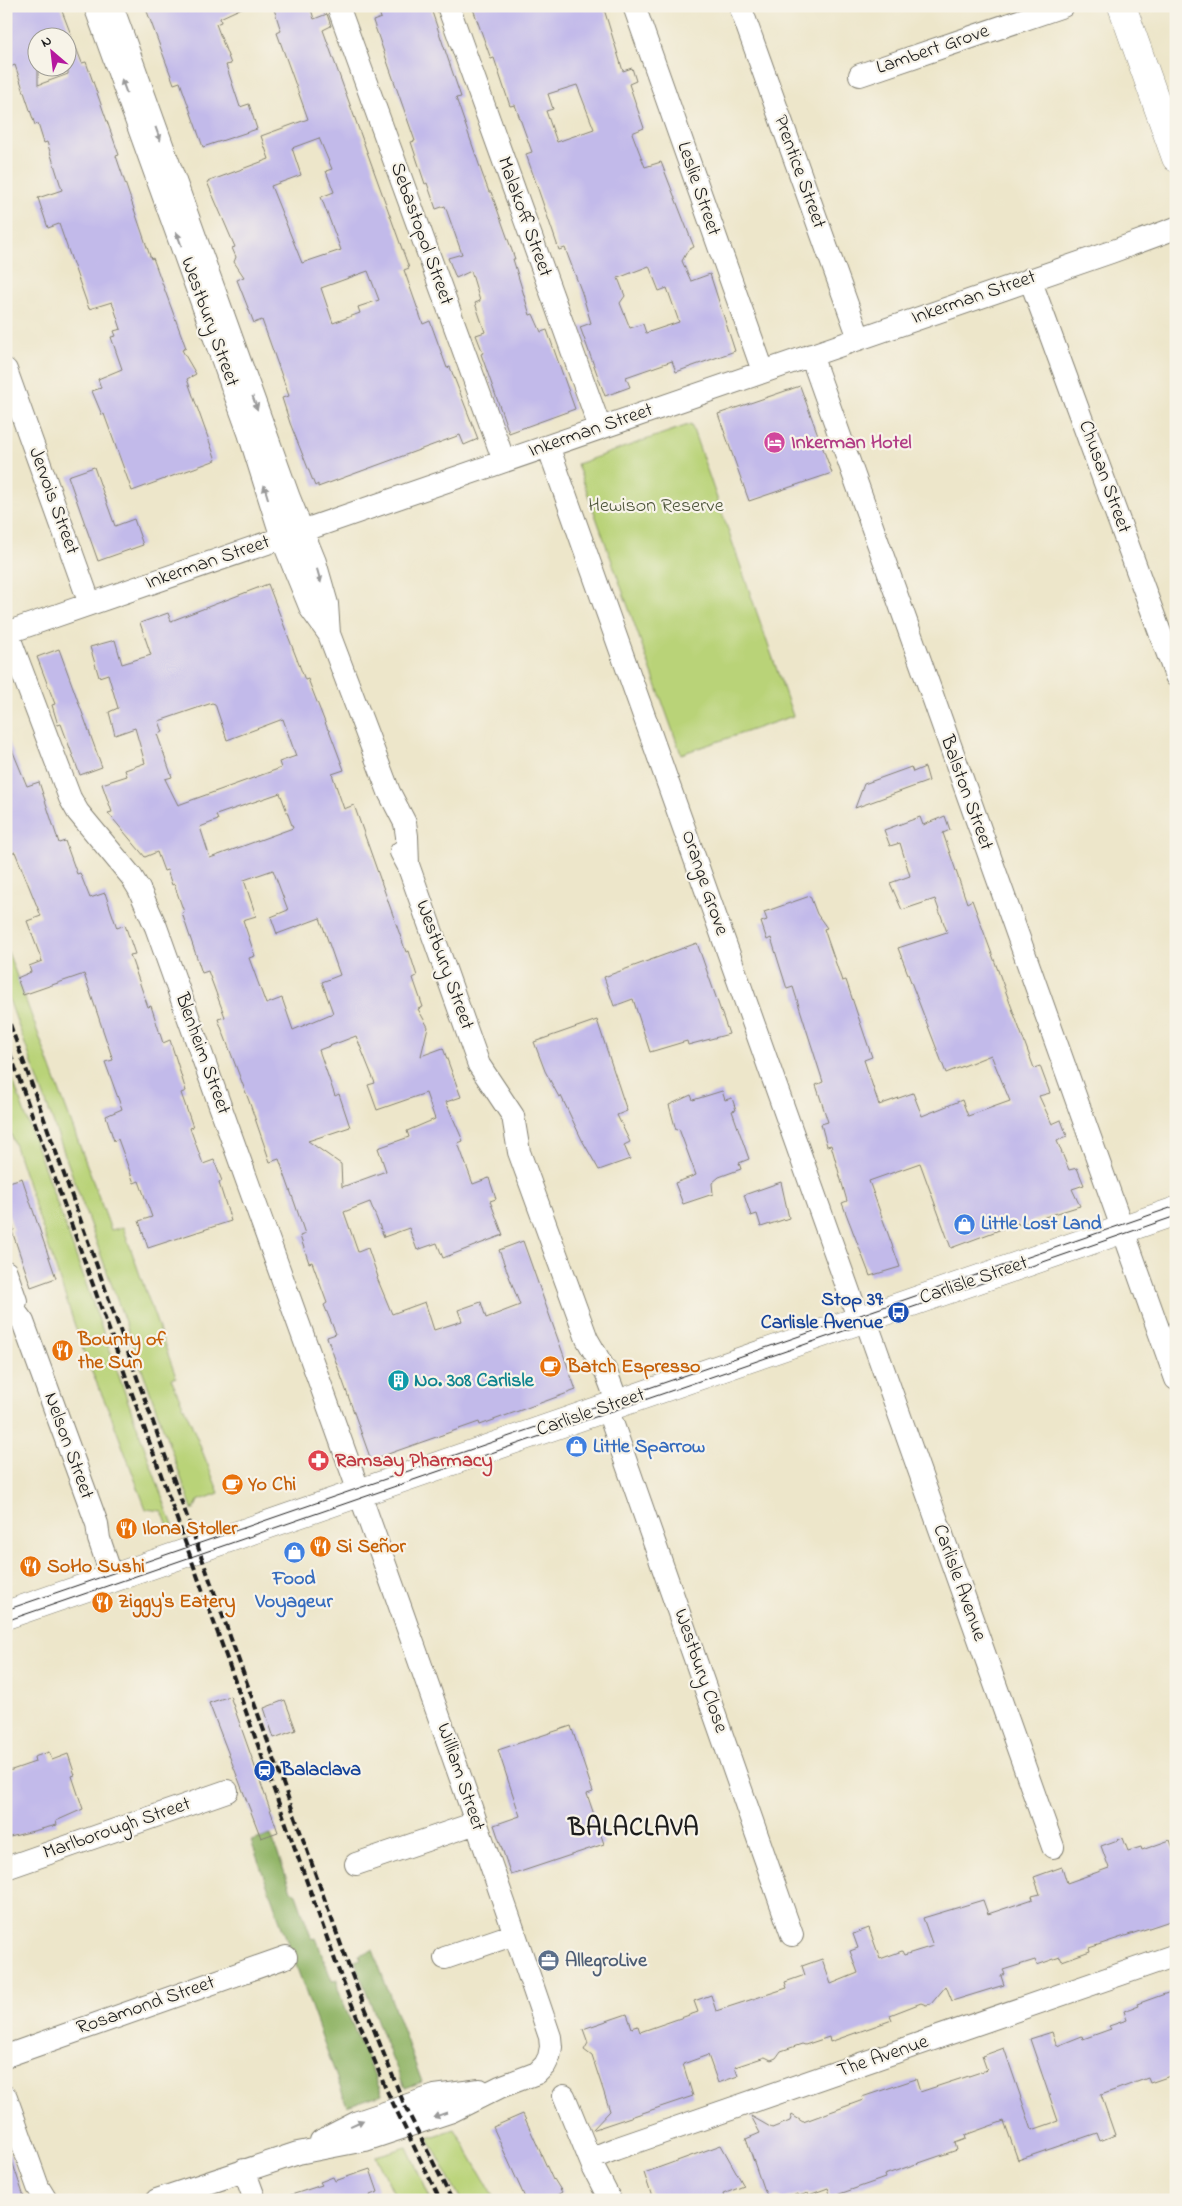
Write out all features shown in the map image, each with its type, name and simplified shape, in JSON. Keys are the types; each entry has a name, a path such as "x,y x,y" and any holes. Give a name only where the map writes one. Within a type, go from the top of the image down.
{"main road":[{"path":"1122,6 1176,158"},
{"name":"Carlisle Street","path":"6,1616 1176,1211"}],"street":[{"name":"Westbury Street","path":"95,6 249,433 282,538 311,609 329,634 389,792 397,843 408,865 479,1065 512,1116 519,1152 587,1340 606,1372 609,1408"},
{"name":"Westbury Street","path":"112,6 315,562 327,604 329,634"},
{"name":"Sebastopol Street","path":"338,6 504,461"},
{"name":"Malakoff Street","path":"448,6 600,428"},
{"name":"Leslie Street","path":"634,6 763,371"},
{"name":"Prentice Street","path":"740,6 859,338"},
{"name":"Lambert Grove","path":"860,75 1063,6"},
{"name":"Inkerman Street","path":"7,633 1176,228"},
{"name":"Chusan Street","path":"1030,278 1176,676"},
{"name":"Balston Street","path":"811,355 934,706 1176,1379"},
{"name":"Jervois Street","path":"6,370 90,604"},
{"name":"Orange Grove","path":"548,446 862,1319"},
{"name":"Blenheim Street","path":"7,633 70,798 82,817 130,876 150,912 361,1494"},
{"name":"Nelson Street","path":"6,1272 16,1301 12,1313 23,1322 97,1524 99,1538 113,1580"},
{"name":"Carlisle Avenue","path":"862,1319 1053,1847"},
{"name":"Westbury Close","path":"609,1408 792,1935"},
{"name":"William Street","path":"244,2170 298,2153 366,2140 452,2111 500,2087 533,2075 547,2061 551,2047 550,2037 515,1934 361,1494"},
{"name":"Marlborough Street","path":"6,1868 227,1791"},
{"path":"356,1864 476,1823"},
{"path":"445,1958 515,1934"},
{"name":"The Avenue","path":"590,2159 615,2148 1176,1955"},
{"name":"Rosamond Street","path":"6,2056 286,1957"},
{"path":"564,2096 590,2159 610,2200"},
{"path":"6,2097 41,2196"},
{"path":"157,2200 244,2170 255,2200"}],"green space":[{"name":"Hewison Reserve","path":"691,424 793,716 681,754 577,464"},
{"path":"6,947 111,1230 123,1227 176,1377 171,1379 219,1493 198,1501 193,1511 6,991"},
{"path":"6,1061 174,1527 169,1529 162,1511 146,1509 110,1413 86,1359 6,1119"},
{"path":"271,1835 291,1890 296,1894 312,1939 316,1938 332,1981 337,1979 338,1989 346,2010 382,2094 347,2106 251,1841"},
{"path":"373,1950 422,2082 405,2088 384,2039 355,1961 361,1959 359,1955"},
{"path":"455,2129 496,2200 461,2200 428,2138"},
{"path":"407,2147 431,2200 397,2200 376,2156"}],"building":[{"path":"6,6 60,6 68,28 28,28 28,78 38,78 38,85 57,78 78,78 78,53 82,63 86,62 119,155 116,156 151,259 153,258 186,348 182,350 196,374 187,379 216,460 132,491 104,414 102,415 92,391 101,388 98,379 122,369 111,337 116,336 114,331 121,329 112,302 89,309 59,224 48,228 38,198 62,190 47,142 44,143 38,124 35,125 15,65 10,67 6,58"},
{"path":"145,6 246,6 220,18 221,22 216,24 231,64 226,65 240,107 249,104 257,129 203,147 180,82 174,84"},
{"path":"273,6 310,6 314,19 327,14 331,26 323,30 409,268 404,270 423,324 430,321 447,368 450,367 478,439 464,445 460,435 318,487 318,484 315,486 290,423 282,398 289,396 262,320 254,323 237,280 244,277 234,262 236,257 232,248 235,247 207,182 269,159 261,136 308,119 277,33 281,31","holes":["319,138 332,169 326,171 334,192 321,197 341,250 302,263 271,186 301,175 292,148","368,271 379,300 358,307 360,313 333,323 321,288"]},
{"path":"377,6 430,6 461,97 456,98 515,259 513,259 530,315 533,314 541,332 547,330 575,409 509,433 476,335 485,332 475,303 480,301 471,271 456,278 448,258 462,254 445,206 436,209 427,183 425,184 411,142 415,141 373,21 381,18"},
{"path":"472,6 603,6 623,71 632,68 636,81 629,84 644,128 632,133 645,167 661,162 694,247 688,250 682,261 691,281 710,274 735,351 676,372 672,361 626,377 630,387 605,396 580,327 591,323 582,293 565,248 559,250 526,154 532,152 515,105 510,106 494,58 491,59","holes":["577,85 594,129 557,142 546,111 553,109 548,94","649,266 659,291 667,288 679,322 646,333 643,324 630,328 620,303 625,296 618,278"]},
{"name":"Inkerman Hotel","path":"800,386 832,473 749,501 718,414"},
{"path":"94,467 115,526 134,519 143,545 98,561 68,476"},
{"path":"268,584 305,680 308,679 344,770 332,774 344,809 354,805 406,952 409,951 417,976 413,978 423,1007 418,1009 428,1027 421,1056 443,1048 461,1097 446,1102 463,1141 458,1143 473,1184 489,1178 496,1199 490,1201 503,1235 443,1258 437,1243 417,1250 409,1228 384,1237 370,1202 344,1212 358,1252 368,1248 377,1278 392,1314 425,1302 434,1330 462,1321 458,1310 481,1302 486,1318 520,1305 499,1250 523,1241 576,1390 480,1425 479,1422 371,1460 327,1337 336,1334 324,1305 327,1303 312,1262 309,1263 300,1236 305,1234 295,1204 279,1159 270,1162 218,1019 225,1017 208,971 202,973 174,884 172,885 167,870 164,871 157,852 145,857 108,813 112,812 102,784 127,776 125,770 145,763 135,728 115,735 109,712 118,708 108,674 99,677 90,647 115,640 122,664 151,655 140,623 168,613 171,621","holes":["212,703 215,704 227,740 283,719 296,756 279,762 281,768 178,805 165,779 172,777 157,734 163,732 159,721","280,793 293,828 210,858 200,827 218,820 216,815","273,870 288,910 271,917 277,934 320,918 340,975 322,982 333,1013 293,1030 282,998 266,1004 249,958 255,956 243,920 256,916 244,880","356,1036 375,1083 368,1085 377,1110 426,1093 435,1119 407,1131 409,1137 378,1148 386,1171 342,1187 341,1164 308,1141 350,1127 339,1094 335,1096 319,1050"]},
{"path":"59,649 102,767 80,775 61,724 58,725 52,705 55,704 37,657"},
{"path":"6,735 27,786 39,782 59,843 65,841 77,874 80,873 90,898 105,893 117,928 125,925 135,954 130,955 148,1007 151,1006 163,1043 170,1040 186,1091 181,1093 193,1127 190,1128 203,1164 214,1160 222,1181 219,1183 231,1221 148,1248 139,1221 152,1217 139,1181 134,1183 118,1139 114,1141 106,1116 122,1109 105,1062 113,1060 84,974 23,995 17,978 31,972 29,966 42,961 27,921 41,916 15,852 6,855"},
{"path":"911,767 913,772 925,767 929,781 855,808 864,784"},
{"path":"945,816 950,830 943,833 967,903 972,900 1034,1068 1040,1066 1050,1093 1039,1096 1052,1124 1061,1120 1067,1136 1057,1141 1069,1170 1077,1168 1084,1185 1072,1189 1080,1206 1019,1225 1018,1223 951,1248 920,1163 869,1181 900,1267 870,1276 842,1203 847,1201 831,1145 827,1146 821,1124 828,1122 816,1085 823,1082 793,987 787,989 771,938 767,940 761,922 767,920 764,912 810,896 817,914 827,928 824,929 842,981 846,980 872,1057 864,1060 879,1105 913,1093 922,1116 962,1100 968,1116 1010,1101 991,1055 946,1073 898,948 947,932 935,899 902,910 890,883 910,876 900,843 890,846 884,830 920,817 923,825"},
{"path":"697,943 729,1034 688,1045 687,1041 650,1052 633,999 614,1006 604,977"},
{"path":"597,1020 627,1111 617,1115 630,1142 624,1145 630,1159 599,1170 561,1096 559,1097 545,1071 534,1042"},
{"path":"722,1091 725,1100 732,1098 736,1110 732,1111 749,1159 739,1163 741,1169 719,1177 712,1183 713,1194 683,1204 675,1183 696,1175 679,1129 676,1130 669,1105 691,1095 693,1100"},
{"path":"22,1178 56,1278 31,1287 6,1207 6,1183"},
{"path":"781,1182 789,1218 761,1227 757,1214 751,1216 744,1195"},
{"path":"230,1696 278,1832 261,1838 209,1703"},
{"path":"285,1700 296,1730 274,1738 264,1708"},
{"path":"571,1726 593,1792 587,1794 604,1844 511,1875 494,1825 520,1816 498,1750"},
{"path":"49,1752 52,1760 68,1754 75,1775 72,1776 83,1809 56,1821 57,1825 6,1838 6,1772 35,1762 34,1757"},
{"path":"1123,1838 1128,1851 1141,1847 1142,1850 1170,1840 1176,1856 1176,1919 1089,1948 1090,1951 1062,1961 1060,1957 1037,1965 1035,1960 1003,1970 1005,1974 1001,1976 1004,1985 952,2001 946,1986 931,2004 921,2003 890,2015 892,2020 830,2042 829,2037 805,2045 802,2044 781,2051 776,2058 771,2060 765,2057 735,2067 738,2076 718,2083 708,2055 683,2064 693,2096 592,2130 610,2111 592,2056 584,2050 588,2043 583,2029 627,2014 632,2028 638,2026 640,2032 698,2012 694,2001 711,1995 716,2011 787,1988 785,1982 805,1975 802,1966 822,1959 831,1984 858,1973 850,1951 858,1948 853,1934 869,1928 880,1959 902,1951 904,1955 933,1946 923,1918 983,1900 988,1914 1033,1899 1032,1896 1040,1894 1034,1877 1062,1867 1067,1883 1109,1868 1101,1846"},
{"path":"1176,1990 1176,2074 1150,2083 1148,2078 1101,2095 1115,2135 1100,2141 1097,2133 1018,2160 1004,2121 965,2135 966,2139 955,2143 957,2150 884,2175 885,2178 831,2197 828,2188 809,2195 808,2193 799,2196 798,2194 783,2199 777,2196 770,2200 763,2188 746,2139 760,2133 751,2116 772,2128 790,2121 792,2115 803,2122 863,2100 862,2097 916,2079 920,2092 987,2070 982,2056 1004,2048 1032,2130 1058,2121 1030,2039 1052,2032 1057,2046 1082,2036 1083,2039 1111,2029 1109,2026 1127,2020 1124,2011 1138,2006 1137,2004"},
{"path":"523,2114 553,2180 562,2192 557,2195 560,2200 526,2200 493,2127"},
{"path":"721,2145 744,2186 723,2194 725,2200 653,2200 644,2173"},
{"path":"9,2152 25,2200 6,2200 6,2153"},
{"path":"370,2169 378,2192 370,2195 372,2200 285,2200 285,2197 322,2185 320,2182 333,2177 335,2181"}],"tram line":[{"path":"6,1610 1176,1206"},
{"path":"6,1621 1176,1216"}],"railway":[{"path":"6,1013 350,1970 404,2104 452,2200"},
{"path":"6,1042 341,1977 385,2087 440,2200"}],"place":[{"name":"Inkerman Hotel","path":"775,443"},
{"name":"Little Lost Land","path":"965,1224"},
{"name":"Stop 39: Carlisle Avenue","path":"899,1312"},
{"name":"Bounty of the Sun","path":"62,1351"},
{"name":"Batch Espresso","path":"551,1367"},
{"name":"No. 308 Carlisle","path":"398,1381"},
{"name":"Little Sparrow","path":"577,1447"},
{"name":"Ramsay Pharmacy","path":"319,1461"},
{"name":"Yo Chi","path":"232,1485"},
{"name":"Ilona Stoller","path":"126,1529"},
{"name":"Si Señor","path":"320,1547"},
{"name":"Food Voyageur","path":"294,1553"},
{"name":"SoHo Sushi","path":"31,1567"},
{"name":"Ziggy's Eatery","path":"102,1602"},
{"name":"Balaclava","path":"265,1770"},
{"name":"AllegroLive","path":"549,1961"}],"district":[{"name":"BALACLAVA","path":"634,1829"}]}
